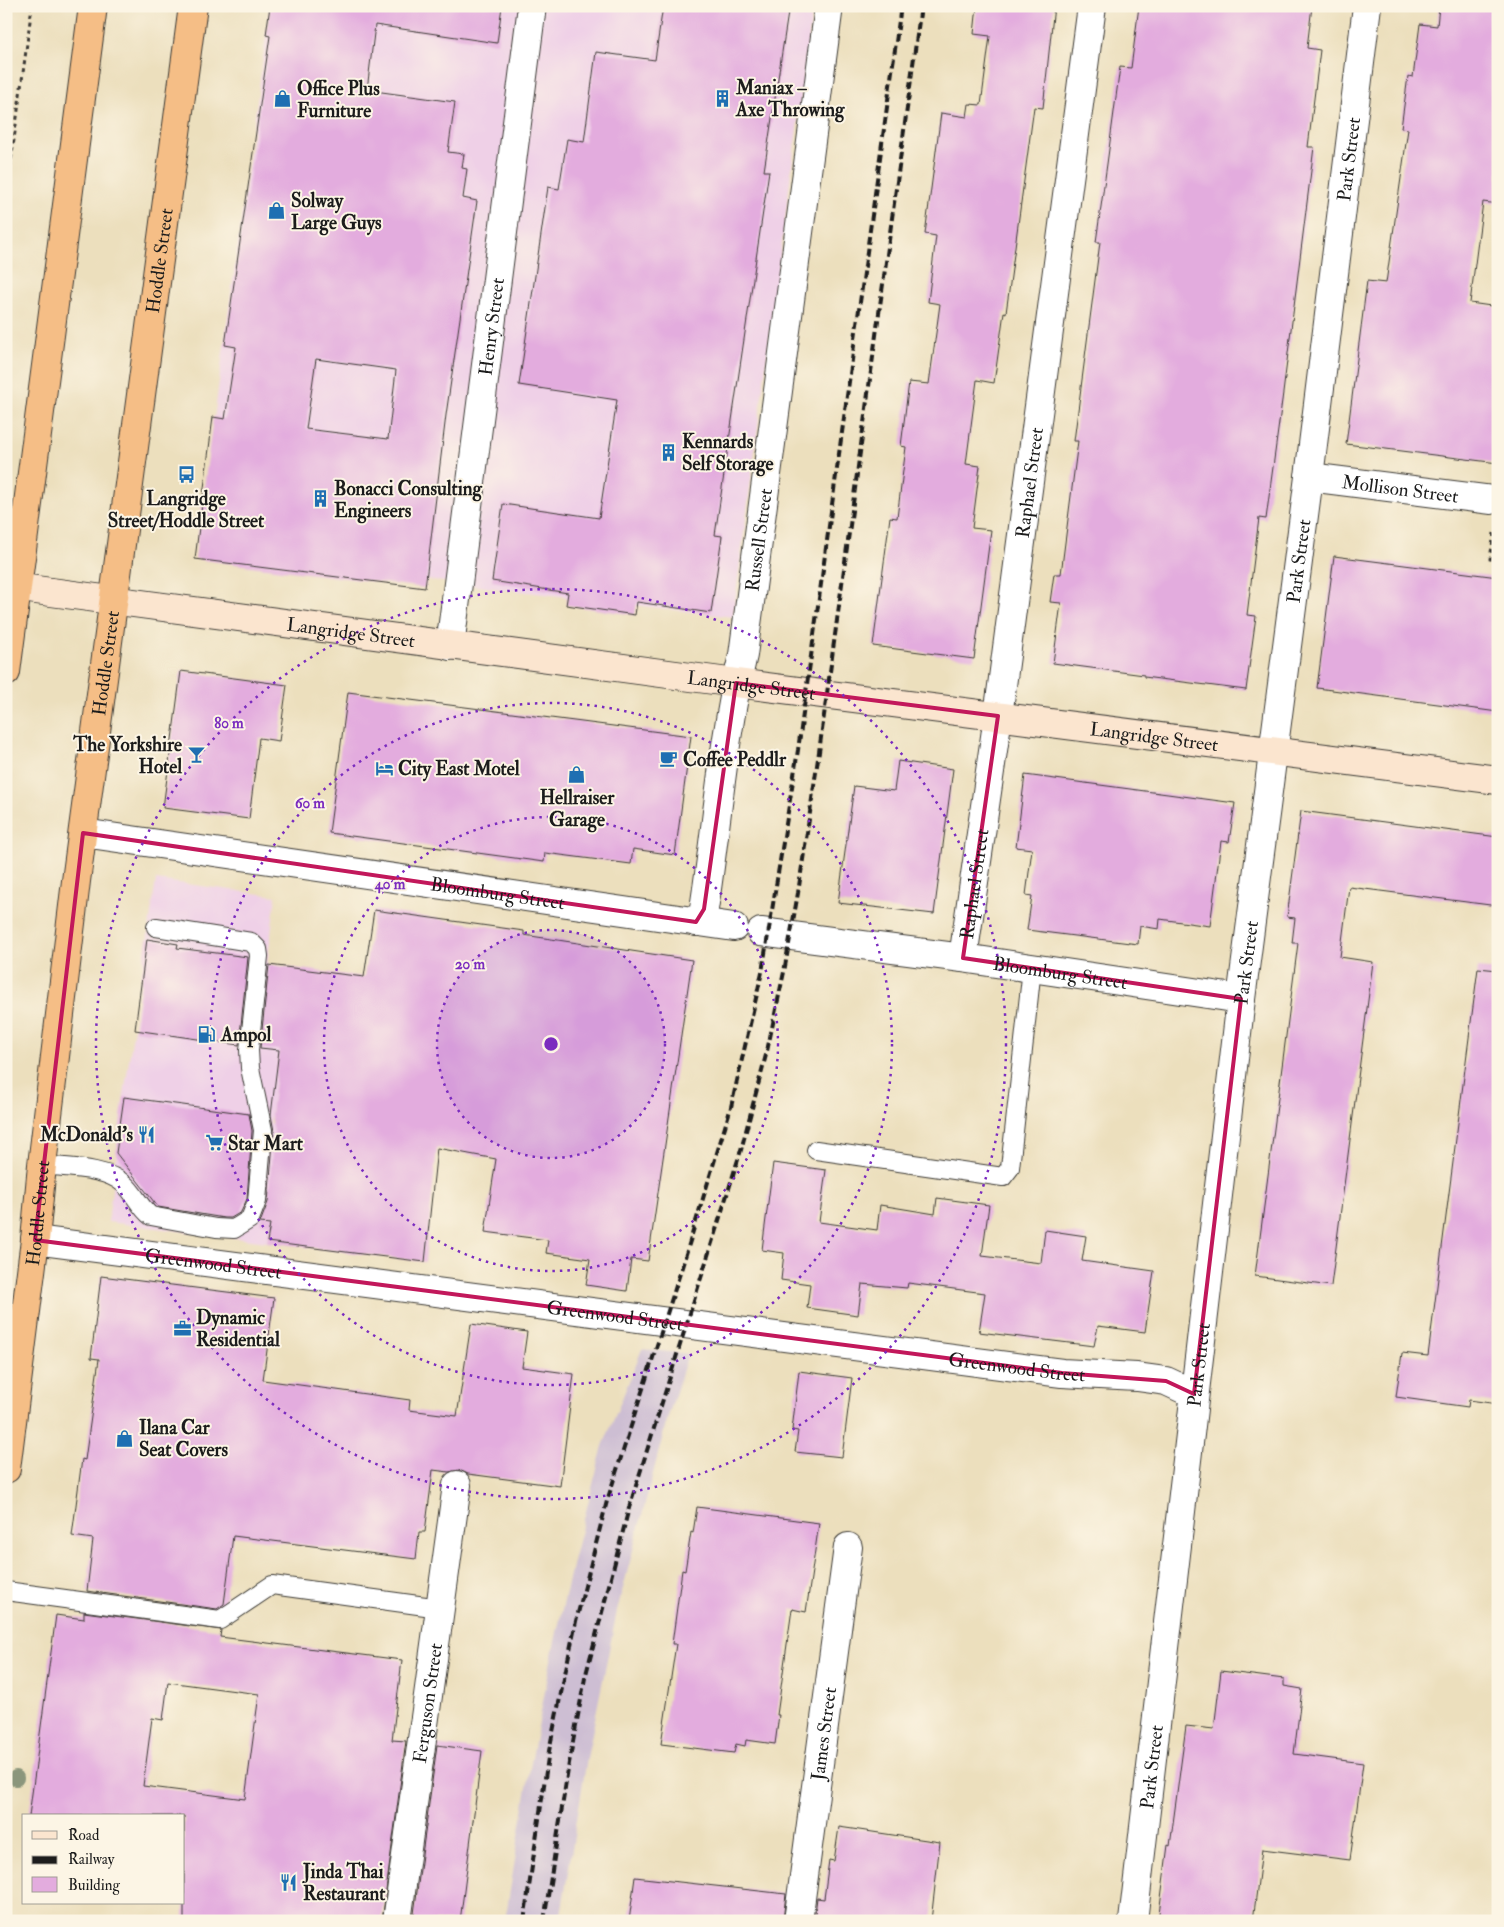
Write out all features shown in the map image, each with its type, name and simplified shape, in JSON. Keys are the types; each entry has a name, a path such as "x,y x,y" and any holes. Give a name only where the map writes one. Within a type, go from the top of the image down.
{"highway":[{"path":"6,672 12,587 93,6"},
{"name":"Hoddle Street","path":"6,1469 35,1240 42,1165 76,881 193,6"}],"street":[{"name":"Henry Street","path":"450,646 532,6"},
{"name":"Russell Street","path":"696,922 702,916 704,909 736,683 743,655 828,6"},
{"name":"Raphael Street","path":"963,958 998,716 1092,6"},
{"name":"Park Street","path":"1133,1921 1241,999 1309,476 1366,6"},
{"name":"Mollison Street","path":"1309,476 1494,513"},
{"name":"Langridge Street","path":"12,587 450,646 1498,780"},
{"name":"Bloomburg Street","path":"83,833 734,928"},
{"name":"Bloomburg Street","path":"761,932 963,958 1241,999"},
{"name":"Greenwood Street","path":"35,1240 1062,1373 1137,1377 1166,1381 1194,1394"},
{"name":"Ferguson Street","path":"397,1921 457,1485"},
{"name":"James Street","path":"798,1921 848,1548"}],"lane":[{"path":"42,1165 104,1173 116,1177 126,1185 144,1211 151,1216 216,1228 234,1229 250,1219 257,1201 263,1130 250,1068 249,1050 259,956 258,949 251,942 156,927"},
{"path":"816,1150 1003,1177 1010,1168 1032,968"},
{"path":"6,1591 220,1620 272,1585 440,1608"}],"path":[{"path":"6,199 32,6"},
{"path":"1494,513 1490,559 1498,560"}],"highlighted area":[{"path":"736,683 998,716 963,958 1241,999 1194,1394 1166,1381 1062,1373 35,1240 83,833 696,922 704,909"}],"shaded area":[{"path":"270,6 813,6 733,617 196,552"},
{"name":"Ampol","path":"156,880 276,896 267,964 289,967 270,1123 284,1126 267,1242 108,1222 123,1101"},
{"path":"642,1349 688,1354 667,1420 617,1611 587,1758 560,1921 505,1921 531,1763 553,1650 574,1557 603,1446"}],"building":[{"path":"270,6 502,6 497,43 375,25 367,90 455,102 448,152 464,154 462,168 467,169 463,198 477,201 446,415 425,588 195,559 213,417 225,419 236,347 225,345 270,36 266,35","holes":["316,359 396,370 388,439 306,429"]},
{"name":"Kennards Self Storage","path":"663,6 789,6 764,171 769,171 715,535 722,536 711,613 637,602 635,615 566,605 568,593 492,581 503,504 599,518 617,400 519,385 548,187 559,189 567,139 584,142 596,52 655,60"},
{"path":"977,6 1054,6 1043,108 1034,107 1006,313 1004,312 994,383 977,380 966,464 980,466 972,528 991,530 974,659 873,646 890,517 897,518 906,447 901,446 909,382 929,384 940,304 928,302 936,236 925,234 941,113 967,117 969,104 981,105 990,36 974,34"},
{"path":"1139,6 1312,6 1307,48 1320,50 1308,147 1314,147 1283,393 1266,519 1259,518 1247,615 1256,616 1246,690 1053,663 1061,603 1050,602 1054,574 1061,574 1078,441 1074,441 1100,242 1096,242 1120,67 1131,68"},
{"path":"1439,6 1498,6 1498,204 1483,202 1470,303 1498,307 1498,463 1346,444 1367,281 1386,283 1408,129 1401,128 1408,76 1413,77 1420,24 1437,26"},
{"path":"1334,556 1498,577 1498,712 1317,688"},
{"name":"The Yorkshire Hotel","path":"181,671 287,685 279,741 259,738 249,819 163,808"},
{"path":"348,692 691,736 675,855 633,849 631,864 545,853 544,862 329,833"},
{"path":"898,761 953,769 934,914 838,903 854,786 894,791"},
{"path":"1025,775 1235,803 1229,842 1221,841 1210,926 1160,919 1159,929 1140,926 1138,944 1027,930 1032,896 1026,895 1032,849 1016,847"},
{"path":"1301,811 1498,837 1498,906 1349,887 1340,957 1373,962 1331,1286 1255,1276 1298,943 1292,943 1295,918 1287,917"},
{"path":"374,910 524,931 524,935 692,960 648,1261 631,1259 627,1291 586,1285 590,1259 546,1253 548,1240 485,1232 496,1159 437,1148 425,1262 267,1242 270,1224 260,1223 268,1202 274,1131 271,1115 279,1050 260,1048 269,965 364,977"},
{"path":"147,939 178,944 177,948 248,957 239,1045 135,1030"},
{"path":"1478,968 1498,970 1498,1404 1469,1400 1468,1407 1396,1397 1402,1353 1428,1356"},
{"path":"124,1097 249,1114 252,1131 247,1199 241,1212 231,1218 224,1218 158,1207 116,1153"},
{"path":"773,1163 826,1170 819,1222 877,1230 880,1205 935,1214 937,1198 989,1205 982,1256 1041,1263 1045,1230 1086,1236 1082,1261 1154,1271 1145,1332 1098,1326 1094,1346 979,1332 985,1293 908,1283 907,1288 862,1284 858,1315 807,1308 810,1284 781,1280 784,1253 762,1250"},
{"path":"101,1276 274,1298 263,1380 410,1400 409,1410 457,1416 471,1324 527,1332 522,1367 574,1374 560,1486 468,1474 459,1470 449,1472 433,1470 425,1532 419,1532 416,1559 233,1536 224,1604 217,1609 87,1591 93,1539 72,1536 82,1459 85,1460 99,1359 91,1358"},
{"path":"799,1371 852,1378 842,1457 795,1452 798,1431 792,1430"},
{"path":"697,1507 819,1523 806,1612 792,1609 777,1715 779,1715 775,1744 746,1740 745,1746 736,1744 734,1753 661,1744 676,1644 672,1644 682,1570 685,1571"},
{"path":"84,1612 221,1630 220,1637 402,1660 392,1740 406,1741 382,1921 184,1921 185,1814 29,1814 56,1615 84,1619","holes":["168,1682 259,1694 245,1799 143,1786 152,1718 163,1720"]},
{"path":"1221,1671 1284,1679 1284,1686 1302,1689 1294,1754 1363,1763 1350,1860 1262,1849 1253,1921 1158,1921 1186,1726 1214,1729"},
{"path":"437,1745 482,1751 460,1921 413,1921"},
{"path":"839,1827 940,1842 931,1921 814,1921 817,1898 824,1899 829,1860 834,1861"},
{"path":"635,1877 786,1894 783,1921 629,1921"}],"railway":[{"path":"524,1921 549,1751 576,1621 607,1501 731,1107 762,972 798,750 901,6"},
{"path":"544,1921 569,1763 585,1678 629,1508 741,1150 767,1051 784,972 819,752 921,6"}],"place":[{"name":"Maniax – Axe Throwing","path":"722,98"},
{"name":"Office Plus Furniture","path":"283,99"},
{"name":"Solway Large Guys","path":"277,211"},
{"name":"Kennards Self Storage","path":"668,452"},
{"name":"Langridge Street/Hoddle Street","path":"186,475"},
{"name":"Bonacci Consulting Engineers","path":"320,499"},
{"name":"The Yorkshire Hotel","path":"196,755"},
{"name":"Coffee Peddlr","path":"669,759"},
{"name":"City East Motel","path":"384,768"},
{"name":"Hellraiser Garage","path":"577,774"},
{"name":"Ampol","path":"207,1034"},
{"name":"McDonald's","path":"147,1134"},
{"name":"Star Mart","path":"214,1143"},
{"name":"Dynamic Residential","path":"182,1328"},
{"name":"Ilana Car Seat Covers","path":"125,1438"},
{"name":"Jinda Thai Restaurant","path":"289,1882"}]}
